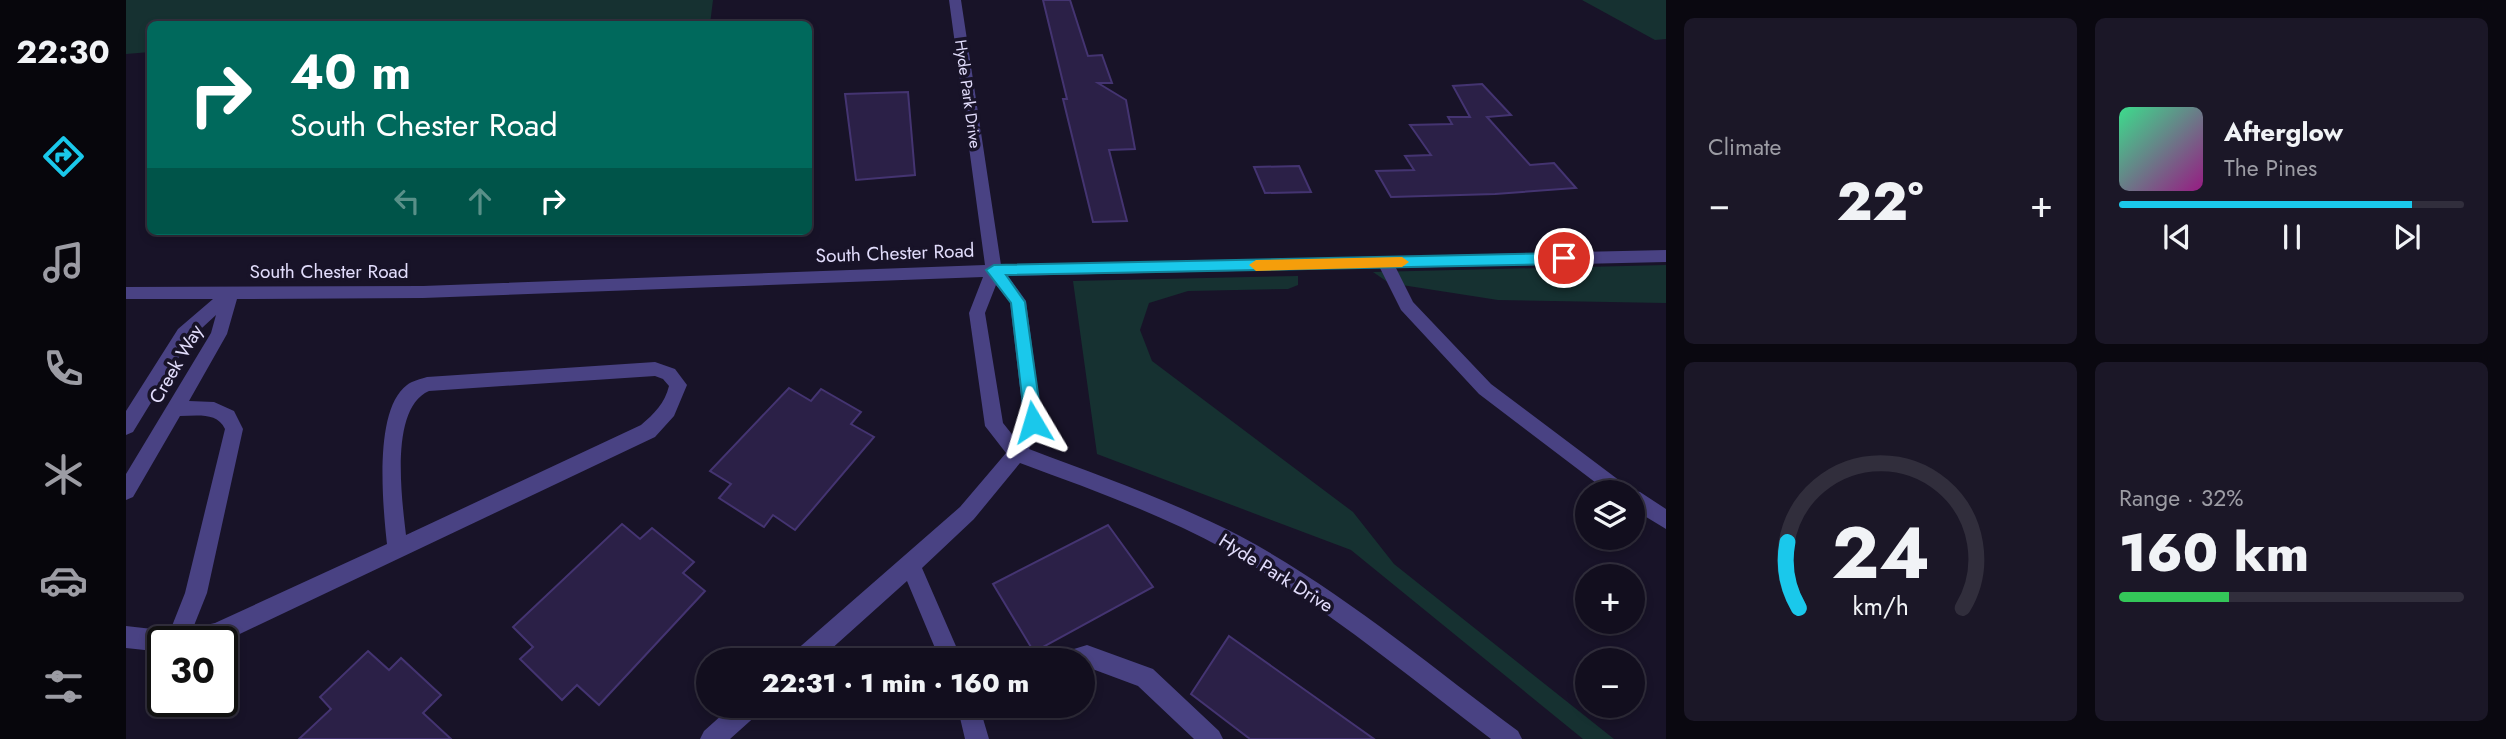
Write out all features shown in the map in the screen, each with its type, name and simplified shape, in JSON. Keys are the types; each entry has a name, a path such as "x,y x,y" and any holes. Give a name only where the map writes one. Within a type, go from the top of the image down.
{"street":[{"name":"Hyde Park Drive","path":"816,648 967,513 1017,453 1033,422 1018,302 994,270 955,0"},
{"name":"South Chester Road","path":"126,293 423,292 994,270 1666,256"},
{"path":"1385,262 1408,306 1428,331 1485,389 1607,480"},
{"name":"Hyde Park Drive","path":"994,270 977,313 993,426 1017,453 1154,505 1233,543 1314,592 1510,739"},
{"name":"Creek Way","path":"126,491 219,334 230,293"},
{"name":"Creek Way","path":"126,427 184,334 230,293"},
{"path":"235,626 398,550 648,431 665,416 675,399 678,385 669,374 654,369 427,384 413,390 404,401 393,449 390,481 398,550"},
{"path":"175,408 214,409 228,416 234,429 196,593 183,626"},
{"path":"1645,506 1666,520"},
{"path":"910,565 946,648"},
{"path":"126,637 147,639"},
{"path":"1095,659 1144,677 1211,739"},
{"path":"712,739 736,718"},
{"path":"971,718 977,739"}],"green space":[{"path":"126,0 713,0 710,21 147,21 147,52 126,54"},
{"path":"1582,0 1666,0 1666,39 1655,40"},
{"path":"1666,265 1666,303 1498,300 1389,283 1373,272"},
{"path":"1298,276 1298,285 1288,289 1188,291 1149,303 1140,330 1152,361 1353,512 1394,564 1575,708 1575,718 1588,718 1614,739 1583,739 1351,550 1097,454 1073,281"}],"building":[{"path":"1043,0 1070,0 1088,56 1102,55 1112,83 1098,83 1126,100 1135,149 1109,150 1127,221 1093,222 1063,99 1067,99"},
{"path":"1482,84 1511,115 1487,117 1530,165 1554,163 1576,188 1391,197 1376,171 1414,170 1405,156 1431,155 1410,125 1452,124 1448,117 1470,117 1453,86"},
{"path":"908,92 915,175 856,180 845,94"},
{"path":"1299,166 1311,192 1265,193 1254,167"},
{"path":"789,388 811,401 821,389 861,412 851,424 874,437 795,530 773,515 764,527 719,498 731,484 710,471"},
{"path":"622,524 640,539 652,528 694,562 683,573 705,591 599,705 577,685 562,700 520,659 533,647 513,627"},
{"path":"1108,525 1153,587 1041,648 1032,648 993,584"},
{"path":"1229,636 1374,739 1250,739 1191,694"},
{"path":"368,651 389,670 401,658 441,695 423,713 451,739 299,739 331,709 320,697"}],"slow traffic":[{"path":"1256,265 1402,262"}],"route":[{"path":"1033,422 1018,302 994,270 1564,258"}]}
